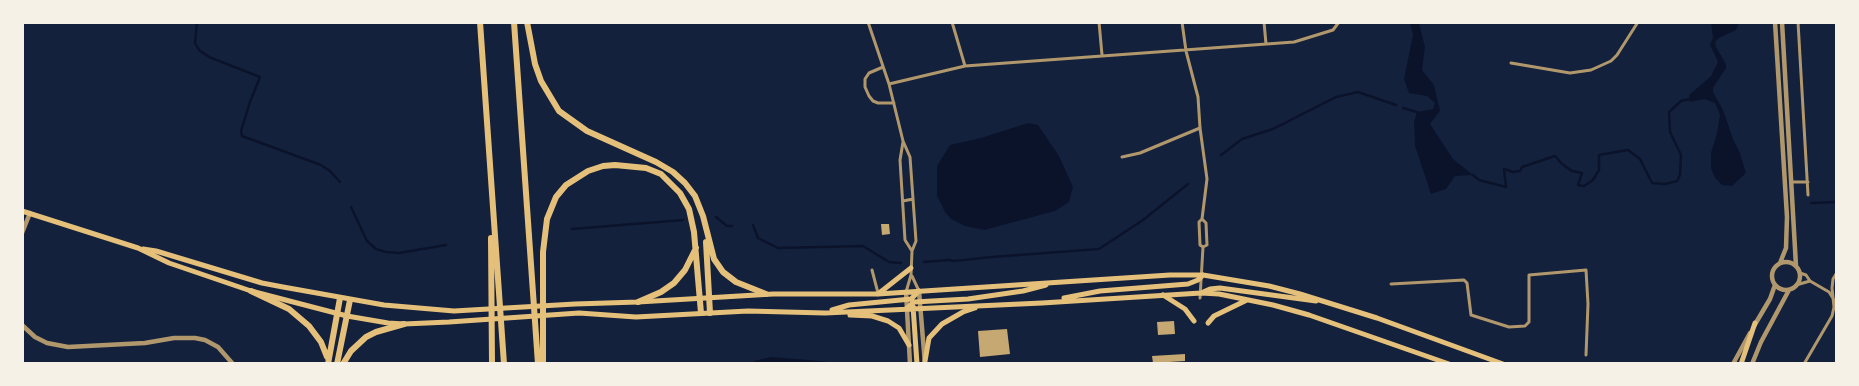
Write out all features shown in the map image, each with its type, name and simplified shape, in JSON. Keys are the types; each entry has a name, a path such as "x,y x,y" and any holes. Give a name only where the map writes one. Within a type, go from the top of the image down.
{"highway":[{"path":"480,22 504,364"},
{"path":"514,22 538,364"},
{"path":"527,22 535,64 541,81 559,111 587,131 656,162 673,172 695,196 703,216 714,259 723,272 736,282 766,294"},
{"path":"490,162 492,364"},
{"path":"543,364 543,240 547,219 556,197 566,184 588,171 603,166 615,165 646,168 661,174 680,193 689,208 696,247 701,313"},
{"path":"705,226 710,313"},
{"path":"638,302 661,292 674,283 685,270 696,247"},
{"path":"251,291 289,309 302,320 321,342 328,360"},
{"path":"328,360 340,298"},
{"path":"337,364 350,300"},
{"path":"343,364 351,351 366,337 404,324"}],"main road":[{"path":"22,211 138,248 169,263 251,291 336,314 388,323 404,324 579,313 627,317 748,311 825,313 872,316 883,319 899,328 909,345"},
{"path":"138,248 156,251 262,283 384,305 454,311 766,294 878,294 1170,275 1203,275 1269,286 1329,303 1377,318 1503,364"},
{"path":"878,294 911,268"},
{"path":"1042,303 1100,292 1188,284 1198,280 1203,275"},
{"path":"825,313 850,305 968,299 1014,293 1060,282"},
{"path":"1201,296 1210,289 1220,288 1329,303"},
{"path":"825,313 906,309 919,291"},
{"path":"906,292 910,302 917,364"},
{"path":"910,302 920,308 1042,303 1163,295 1201,296 1219,294 1309,315 1449,364"},
{"path":"1163,295 1185,309 1194,320"},
{"path":"1208,323 1214,316 1247,300"},
{"path":"925,362 929,338 942,324 963,312 987,305"},
{"path":"1741,364 1755,323"}],"street":[{"path":"868,22 889,84 903,141 910,157 916,241 912,252 911,275 906,292"},
{"path":"952,22 965,66"},
{"path":"1099,22 1102,55"},
{"path":"1182,22 1186,50 1198,97 1207,178 1202,219 1198,222 1200,246 1203,248 1201,296"},
{"path":"1264,22 1266,44"},
{"path":"889,84 965,66 1294,42 1333,30 1339,22"},
{"path":"1511,63 1570,74 1591,70 1611,60 1618,54 1638,22"},
{"path":"1733,364 1770,298 1775,285 1772,276 1774,268 1780,263 1786,248 1787,217 1775,22"},
{"path":"1752,364 1761,342 1789,290 1800,280 1800,273 1796,266 1782,22"},
{"path":"1798,22 1808,195"},
{"path":"883,67 869,73 865,79 865,87 873,101 894,104"},
{"path":"1122,157 1140,153 1200,128"},
{"path":"903,141 900,160 906,240 912,252"},
{"path":"1792,182 1808,182"},
{"path":"903,201 913,200"},
{"path":"22,232 30,213"},
{"path":"1202,219 1206,223 1207,238 1207,245 1203,248"},
{"path":"1780,263 1789,262 1796,266"},
{"path":"872,270 878,294"},
{"path":"1391,284 1464,280 1467,283 1470,316 1509,327 1525,326 1529,322 1529,276 1586,270 1588,304 1586,355"},
{"path":"1800,273 1806,275 1810,281 1829,292 1834,298 1832,316 1804,364"},
{"path":"1836,274 1833,279 1832,288 1836,303"},
{"path":"911,275 919,291 925,362"},
{"path":"1796,285 1810,281"},
{"path":"1775,285 1789,290"},
{"path":"910,302 906,309 910,364"},
{"path":"22,325 34,337 46,344 68,347 135,344 174,338 206,340 218,347 233,364"}],"water":[{"path":"1410,23 1419,23 1425,47 1422,70 1434,85 1440,111 1430,124 1453,159 1473,175 1455,176 1446,189 1431,194 1415,146 1414,122 1417,112 1433,109 1435,103 1427,96 1409,93 1404,79 1413,35"},
{"path":"1711,23 1739,23 1736,30 1715,42 1726,64 1726,68 1713,88 1713,92 1723,110 1740,153 1746,173 1732,186 1722,185 1715,178 1711,168 1711,153 1720,115 1715,103 1704,99 1690,102 1689,95 1711,76 1718,62 1710,45 1713,38"},
{"path":"1028,123 1038,125 1059,156 1073,187 1069,202 1055,211 984,230 965,226 951,219 937,196 937,166 950,145 981,138"},
{"path":"771,357 837,363 754,363 754,361"}],"building":[{"path":"881,224 889,224 890,234 882,235"},
{"path":"1174,321 1175,334 1158,335 1157,322"},
{"path":"1007,329 1010,354 980,357 978,331"},
{"path":"1185,354 1185,361 1153,363 1152,356"}],"waterway":[{"path":"197,22 195,43 199,50 209,57 260,77 241,131 242,136 321,165 330,171 340,182"},
{"path":"1221,155 1242,139 1273,129 1336,97 1358,92 1396,105"},
{"path":"1473,175 1479,180 1506,187 1504,169 1513,172 1520,171 1522,167 1555,156 1572,171 1582,173 1578,185 1584,186 1593,180 1599,170 1599,155 1628,150 1640,159 1652,183 1665,184 1677,181 1680,175 1681,155 1670,132 1669,112 1681,101 1690,99"},
{"path":"1403,108 1417,112"},
{"path":"924,262 1099,249 1143,220 1188,184"},
{"path":"1811,203 1836,202"},
{"path":"351,207 367,241 376,249 399,253 446,245"},
{"path":"716,217 727,226 732,226"},
{"path":"572,229 683,220"},
{"path":"753,225 758,238 778,248 863,246 889,262 901,263"}]}
